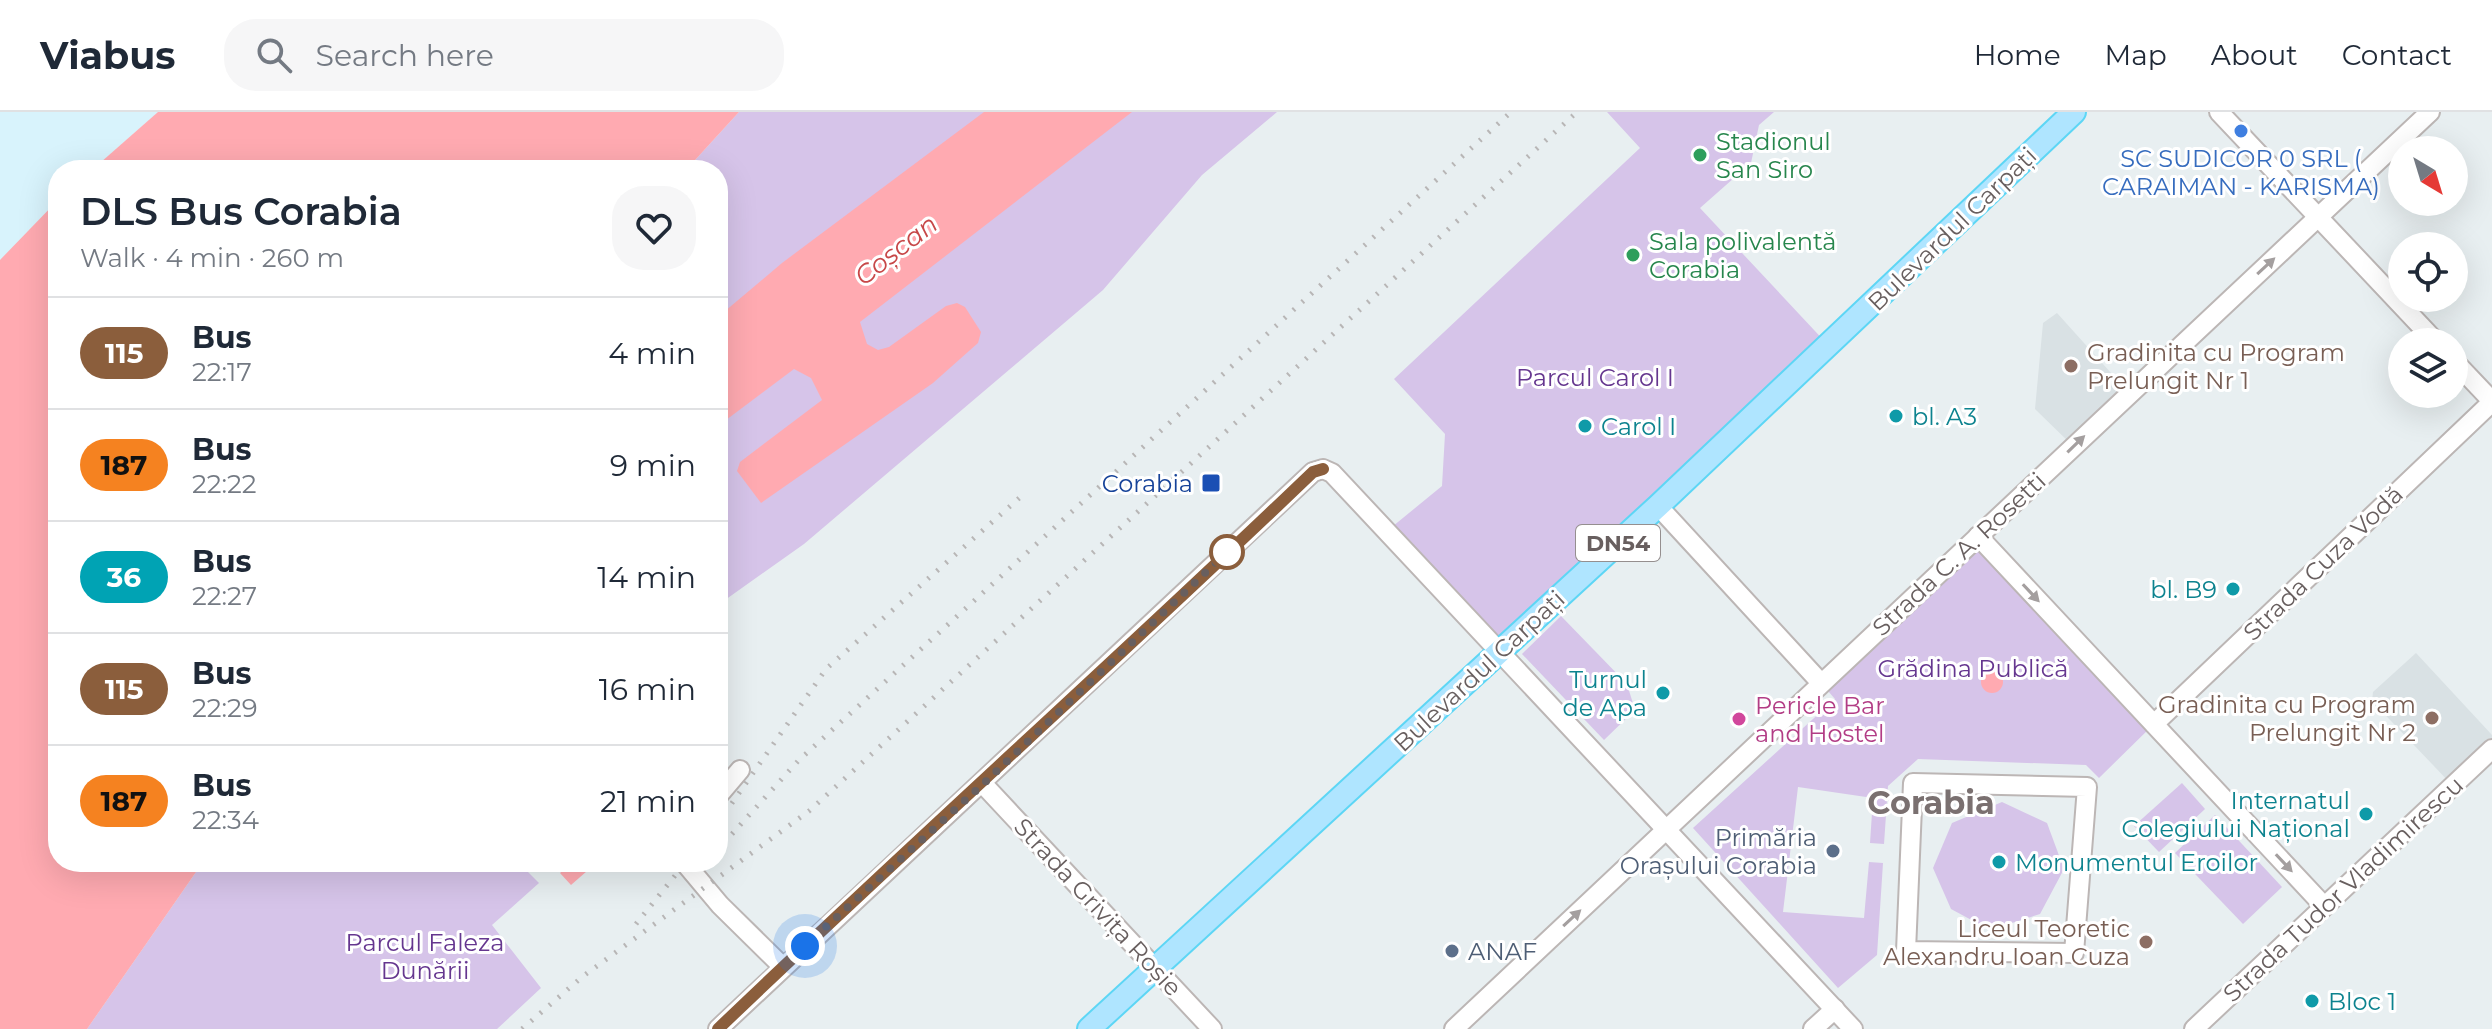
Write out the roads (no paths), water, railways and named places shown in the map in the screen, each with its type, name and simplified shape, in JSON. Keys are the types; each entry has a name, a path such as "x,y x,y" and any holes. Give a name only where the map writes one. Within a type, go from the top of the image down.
{"main road":[{"name":"Bulevardul Carpați","path":"1089,1029 1658,506 2074,112"}],"street":[{"path":"2219,112 2423,328"},
{"name":"Strada C. A. Rosetti","path":"1454,1029 2430,112"},
{"path":"2468,376 2492,401"},
{"name":"Strada Cuza Vodă","path":"2154,724 2492,401"},
{"path":"718,1029 1313,472 1323,469 1332,473 1666,829 1841,1022 1813,1029"},
{"path":"1658,506 1821,683"},
{"path":"1978,536 2324,906"},
{"name":"Strada Tudor Vladimirescu","path":"2194,1029 2492,749"},
{"path":"728,784 740,770"},
{"path":"1913,783 2087,787 2074,953 1906,951 1913,783"},
{"name":"Strada Grivița Roșie","path":"983,784 1212,1029"},
{"path":"692,872 720,905 783,967"}],"water":[{"path":"158,112 739,112 695,160 103,160"},
{"name":"Coșcan","path":"984,112 1132,112 860,322 867,344 878,350 889,347 946,306 957,303 965,307 981,332 978,343 933,383 761,503 737,471 740,462 822,400 811,378 794,369 728,418 728,309 782,263"},
{"path":"48,210 48,872 196,872 87,1029 0,1029 0,260"},
{"path":"1992,671 2000,674 2003,682 2000,690 1992,693 1984,690 1981,682 1984,674"},
{"path":"561,872 586,872 571,885"}],"railway":[{"path":"732,834 798,761 1511,112"},
{"path":"728,870 809,811 1577,112"},
{"path":"728,809 826,669 1025,493"},
{"path":"636,924 678,872"},
{"path":"522,1029 582,977 726,872"}],"place":[{"name":"SC SUDICOR 0 SRL ( CARAIMAN - KARISMA)","path":"2241,131"},
{"name":"Stadionul San Siro","path":"1700,155"},
{"name":"Sala polivalentă Corabia","path":"1633,255"},
{"name":"Gradinita cu Program Prelungit Nr 1","path":"2071,366"},
{"name":"bl. A3","path":"1896,416"},
{"name":"Carol I","path":"1585,426"},
{"name":"Corabia","path":"1211,483"},
{"name":"bl. B9","path":"2233,589"},
{"name":"Turnul de Apa","path":"1663,693"},
{"name":"Gradinita cu Program Prelungit Nr 2","path":"2432,718"},
{"name":"Pericle Bar and Hostel","path":"1739,719"},
{"name":"Internatul Colegiului Național","path":"2366,814"},
{"name":"Primăria Orașului Corabia","path":"1833,851"},
{"name":"Monumentul Eroilor","path":"1999,862"},
{"name":"Liceul Teoretic Alexandru Ioan Cuza","path":"2146,942"},
{"name":"ANAF","path":"1452,951"},
{"name":"Bloc 1","path":"2312,1001"}],"district":[{"name":"Corabia","path":"1931,802"}],"park label":[{"name":"Parcul Carol I","path":"1595,377"},
{"name":"Grădina Publică","path":"1973,668"},
{"name":"Parcul Faleza Dunării","path":"425,956"}]}
